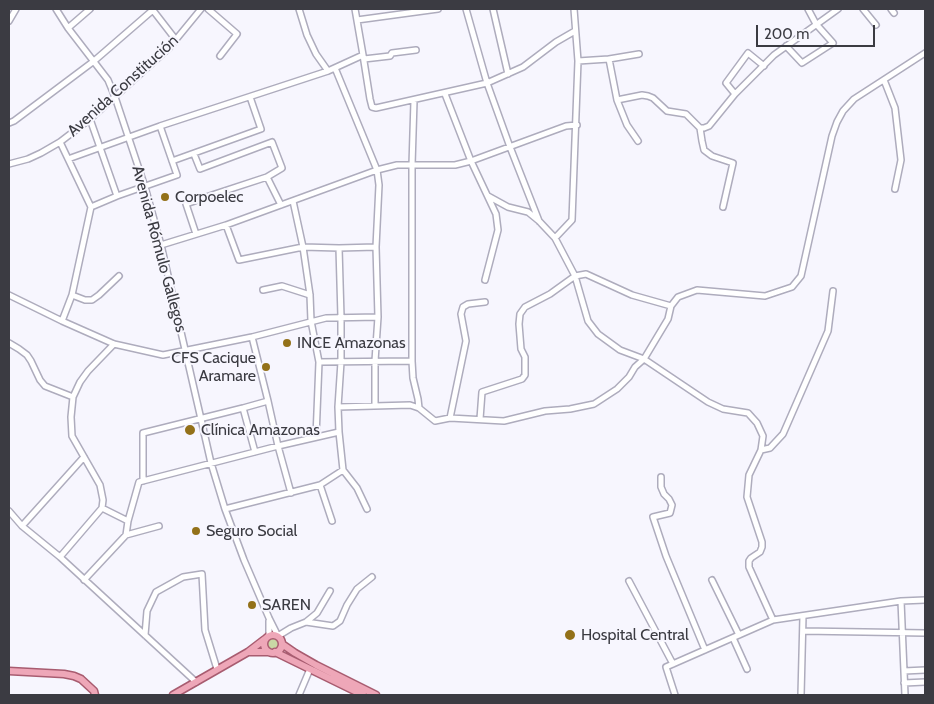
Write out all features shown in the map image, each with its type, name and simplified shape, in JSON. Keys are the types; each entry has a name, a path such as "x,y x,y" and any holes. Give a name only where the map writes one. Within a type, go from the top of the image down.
{"main road":[{"path":"173,695 248,652 273,634 278,636 282,644 295,654 376,695"},
{"path":"267,637 264,642 266,650 363,695"},
{"path":"248,652 278,651 282,644"},
{"path":"9,671 74,676 82,679 95,695"}],"street":[{"path":"9,21 16,9"},
{"name":"Avenida Rómulo Gallegos","path":"56,9 68,28 108,80 115,97 145,187 161,245 201,418 225,509 244,560 278,636"},
{"path":"68,28 90,9"},
{"path":"9,123 94,61 153,9 176,40"},
{"name":"Avenida Constitución","path":"9,164 41,154 90,119 176,40 201,9"},
{"path":"208,9 237,34 220,56"},
{"path":"298,9 316,54 328,71"},
{"path":"354,9 372,107 376,108 445,94 487,83 523,67 556,42 575,31"},
{"path":"357,20 438,9"},
{"path":"466,9 487,83 540,222"},
{"path":"493,9 508,74"},
{"path":"555,238 572,220 578,61 574,9"},
{"path":"786,46 802,63 833,43 816,24 808,9"},
{"path":"700,128 709,126 735,94 774,55 838,9"},
{"path":"863,9 876,25"},
{"path":"68,159 160,126 328,71 364,57 390,56 392,53 416,50"},
{"path":"735,94 726,82 748,53 764,66"},
{"path":"338,407 410,405 419,408 435,421 450,418 504,421 594,404 617,389 629,378 644,359 668,319 671,306 678,297 697,290 765,296 792,287 801,276 832,136 842,111 854,99 925,53"},
{"path":"578,61 609,59 639,54"},
{"path":"609,59 617,100 627,125 638,141"},
{"path":"335,68 377,170 379,185 376,247 378,317 375,405"},
{"path":"884,80 895,108 901,160 895,189"},
{"path":"445,94 471,161 496,214 498,230 485,280"},
{"path":"617,100 642,95 648,96 653,98 667,111 686,114 700,128 704,150 712,156 733,163 722,207"},
{"path":"172,161 261,129 250,97"},
{"path":"414,100 412,165 412,361 413,378 419,408"},
{"path":"90,119 117,196"},
{"path":"161,245 226,225 377,170 397,165 455,166 566,126 577,124"},
{"path":"91,207 177,175 160,126"},
{"path":"60,142 91,207 72,295 62,321"},
{"path":"194,154 200,169 272,142 282,168 266,177 186,204 196,234"},
{"path":"266,177 282,205"},
{"path":"488,196 508,206 528,212 555,238 575,276 588,321 598,334 620,350 644,359 708,402 724,409 748,413 757,423 763,436 761,450 749,475 747,497 762,547 760,552 749,561 749,567 774,620"},
{"path":"293,201 303,247 310,295 311,322 319,362 316,437"},
{"path":"226,225 239,260 303,247 376,247"},
{"path":"339,248 341,362 338,407 343,470 357,488 367,509"},
{"path":"480,419 482,392 522,380 525,375 525,357 521,348 519,324 520,314 526,307 550,294 575,276 586,274 632,295 671,306"},
{"path":"72,295 85,300 92,300 119,276"},
{"path":"263,290 282,286 310,295"},
{"path":"761,450 770,448 783,434 828,331 833,291"},
{"path":"9,295 114,344 163,355 252,337 326,318 378,317"},
{"path":"450,418 466,341 461,314 462,307 468,304 485,302"},
{"path":"252,337 291,493"},
{"path":"9,343 27,355 45,386 73,397"},
{"path":"60,557 102,508 103,500 100,485 72,436 71,417 73,397 80,382 114,344"},
{"path":"319,362 412,361"},
{"path":"143,481 143,433 268,401"},
{"path":"243,408 255,452"},
{"path":"126,535 139,482 339,432"},
{"path":"22,526 84,456"},
{"path":"225,509 320,485 343,470"},
{"path":"661,477 664,494 670,499 672,505 670,513 653,517 666,556 705,650"},
{"path":"320,485 332,521"},
{"path":"102,508 128,521"},
{"path":"9,511 22,526 60,557 196,682"},
{"path":"84,580 126,535 159,526"},
{"path":"145,635 147,611 156,592 183,577 202,574 204,630 217,670"},
{"path":"306,622 333,626 340,621 346,605 356,589 372,577"},
{"path":"712,580 736,637 747,670"},
{"path":"629,582 673,664"},
{"path":"278,636 306,622 317,613 330,592"},
{"path":"675,695 666,667 774,620 901,601 925,600"},
{"path":"901,601 904,695"},
{"path":"801,695 803,616"},
{"name":"Avenida Rómulo Gallegos","path":"267,637 270,628 269,618"},
{"path":"803,631 925,633"},
{"path":"299,695 310,669"},
{"path":"904,671 925,670"},
{"path":"904,683 925,682"}],"green space":[{"path":"273,636 278,638 280,643 278,648 273,650 268,648 266,643 268,638"}],"place":[{"name":"Corpoelec","path":"165,197"},
{"name":"INCE Amazonas","path":"287,343"},
{"name":"CFS Cacique Aramare","path":"266,367"},
{"name":"Clínica Amazonas","path":"190,430"},
{"name":"Seguro Social","path":"196,531"},
{"name":"SAREN","path":"252,605"},
{"name":"Hospital Central","path":"570,635"}]}
